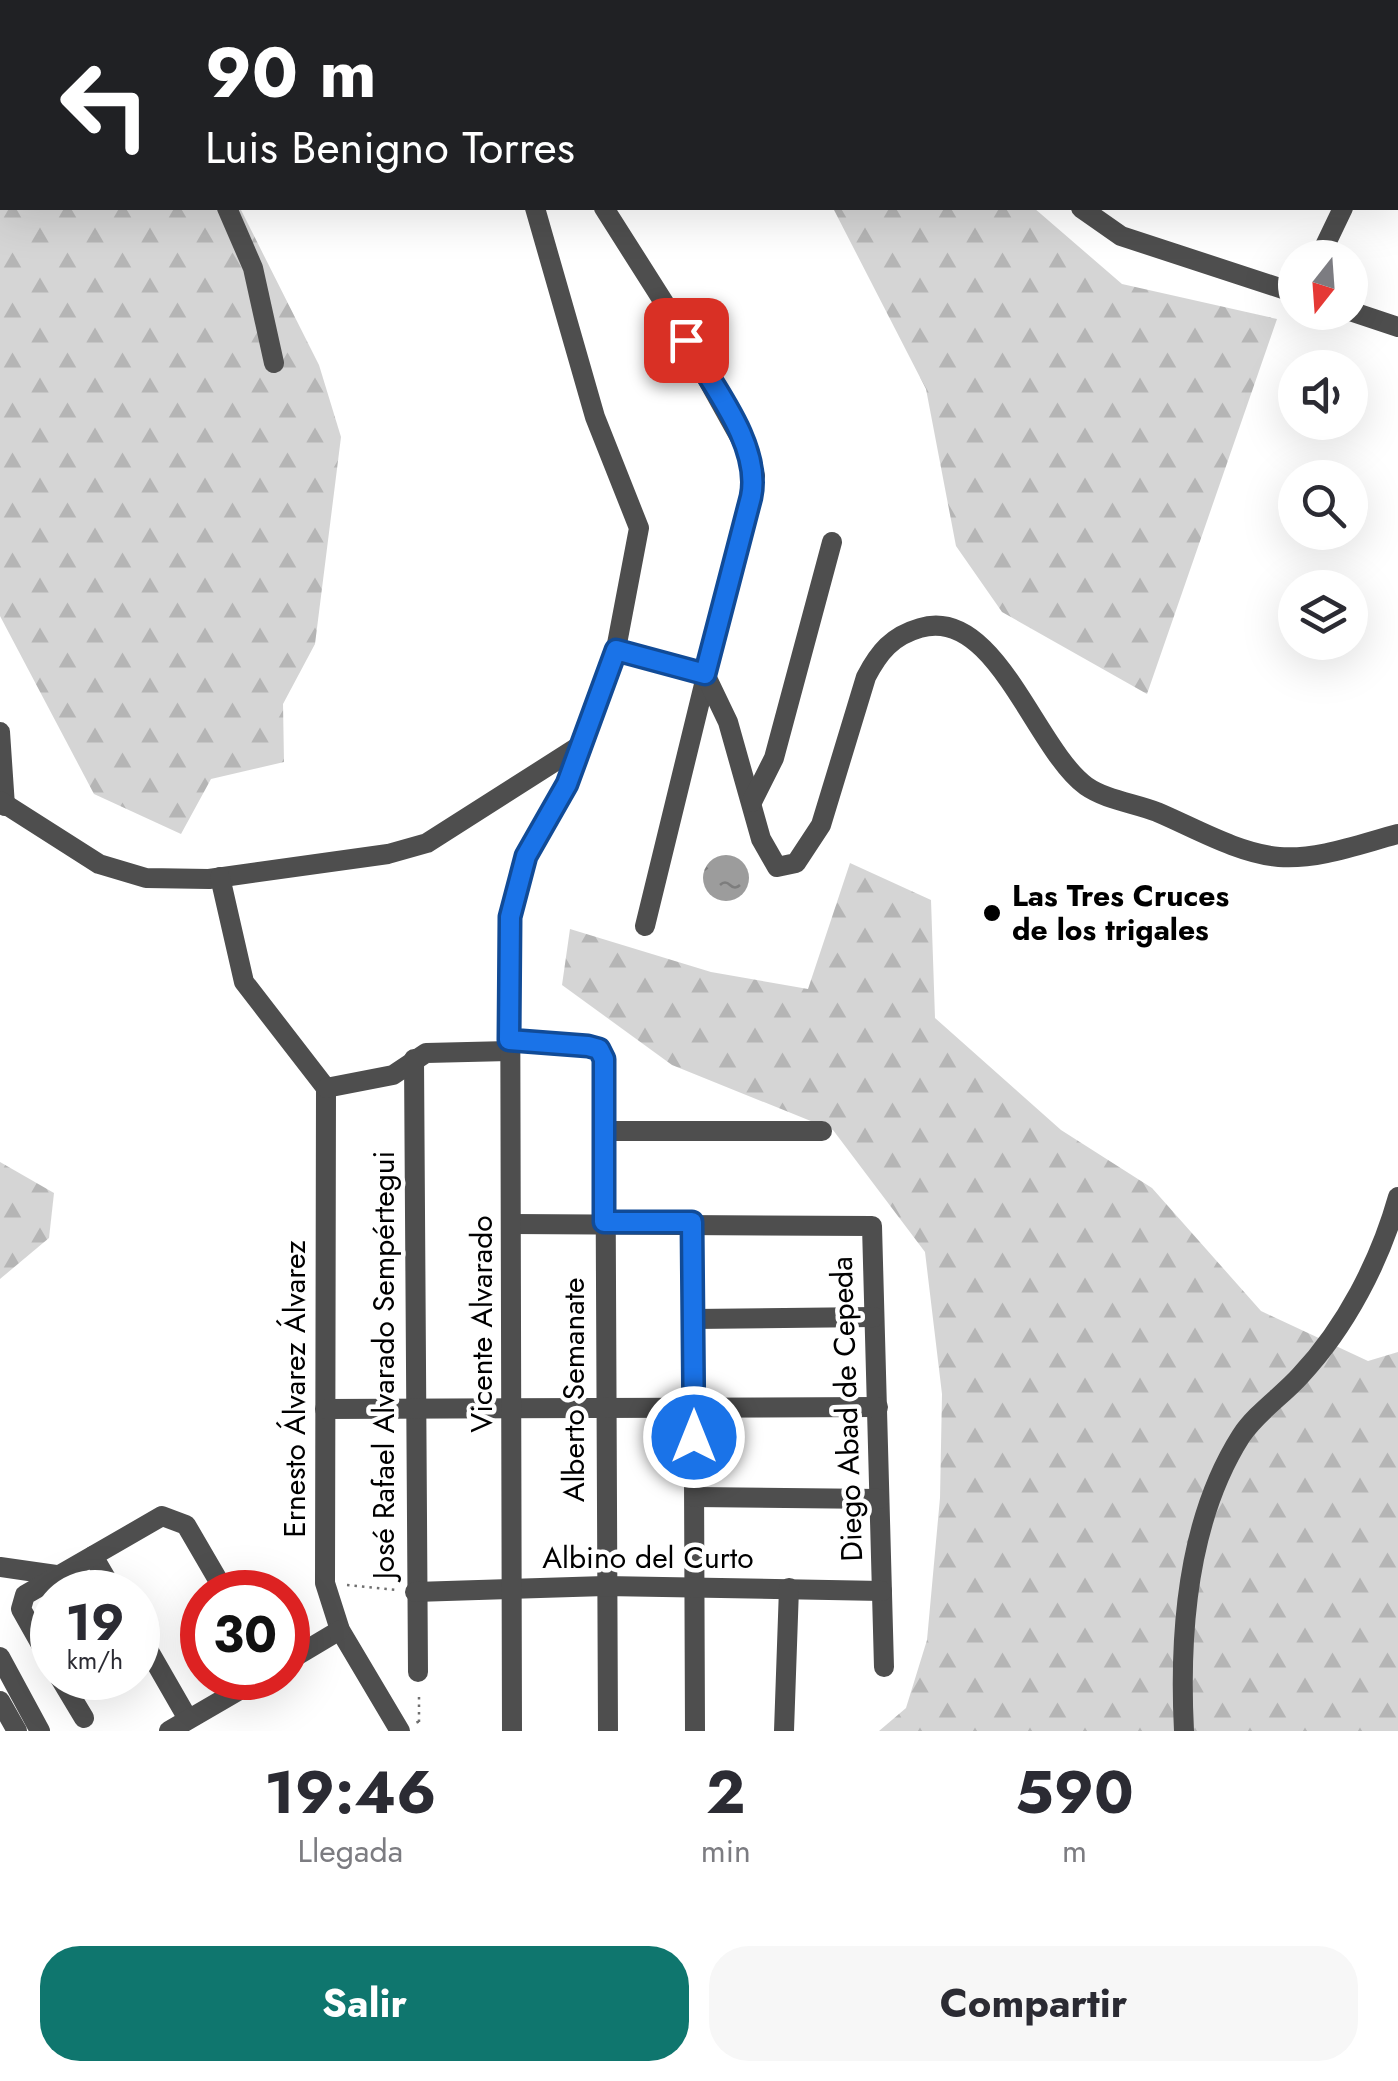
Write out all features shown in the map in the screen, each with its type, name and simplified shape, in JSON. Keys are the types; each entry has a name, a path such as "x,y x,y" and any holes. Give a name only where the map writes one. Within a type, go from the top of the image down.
{"street":[{"path":"228,210 253,268 274,362"},
{"name":"Vicente Alvarado","path":"512,1731 510,917 526,856 554,814 616,650 639,528 596,417 536,210"},
{"path":"605,210 670,312 749,454 755,476 645,926"},
{"path":"1084,210 1121,236 1278,287"},
{"path":"1328,240 1342,210"},
{"path":"1368,317 1398,327"},
{"path":"752,802 774,758 832,542"},
{"path":"705,674 740,755 770,862 786,868 796,863 821,825 866,677 877,656 891,641 930,624 962,631 994,656 1052,753 1088,787 1248,850 1278,857 1314,855 1398,834"},
{"path":"616,650 705,674"},
{"path":"0,732 2,803 100,864 146,878 220,878 388,854 427,843 584,743"},
{"path":"740,755 758,764 774,758"},
{"path":"220,878 244,982 326,1088 393,1075 426,1052 509,1046"},
{"name":"Alberto Semanate","path":"509,1046 599,1049 604,1059 603,1410 608,1731"},
{"name":"José Rafael Alvarado Sempértegui","path":"414,1059 418,1672"},
{"name":"Ernesto Álvarez Álvarez","path":"326,1088 324,1582 340,1630 396,1724"},
{"path":"604,1131 822,1132"},
{"path":"1184,1731 1180,1651 1196,1554 1224,1471 1242,1434 1329,1342 1386,1238 1398,1196"},
{"path":"512,1224 692,1222 695,1731"},
{"name":"Diego Abad de Cepeda","path":"692,1222 872,1226 884,1667"},
{"path":"694,1319 874,1317"},
{"path":"325,1410 878,1408"},
{"path":"695,1497 879,1499"},
{"path":"66,1570 162,1516 175,1517 186,1525 212,1570"},
{"path":"93,1556 101,1570"},
{"path":"0,1567 30,1571"},
{"name":"Albino del Curto","path":"415,1592 605,1586 882,1591"},
{"path":"784,1731 789,1588"},
{"path":"30,1594 21,1601 30,1625"},
{"path":"310,1648 340,1630"},
{"path":"0,1657 35,1731"},
{"path":"160,1687 176,1727 222,1700"},
{"path":"73,1700 84,1718"},
{"path":"0,1701 35,1731"}],"path":[{"path":"324,1582 415,1592"},
{"path":"396,1724 419,1725 418,1672"}],"green space":[{"path":"0,210 241,210 319,365 341,437 315,644 283,704 284,762 211,779 181,834 94,794 0,616"},
{"path":"834,210 1036,210 1122,284 1277,319 1147,694 1002,612 956,546 926,389"},
{"path":"850,863 931,900 935,1018 1061,1130 1152,1188 1261,1311 1368,1361 1398,1352 1398,1731 879,1731 906,1708 927,1640 940,1498 942,1394 925,1252 833,1130 672,1065 562,985 570,929 711,972 808,989"},
{"path":"0,1162 54,1193 49,1238 0,1279"}],"water":[{"path":"726,855 742,862 749,878 742,894 726,901 710,894 703,878 710,862"}],"place":[{"name":"Las Tres Cruces de los trigales","path":"992,913"}],"route":[{"path":"686,340 749,454 755,476 751,497 705,674 616,650 554,814 526,856 510,917 509,1040 599,1049 604,1059 604,1222 692,1222 694,1437"}]}
